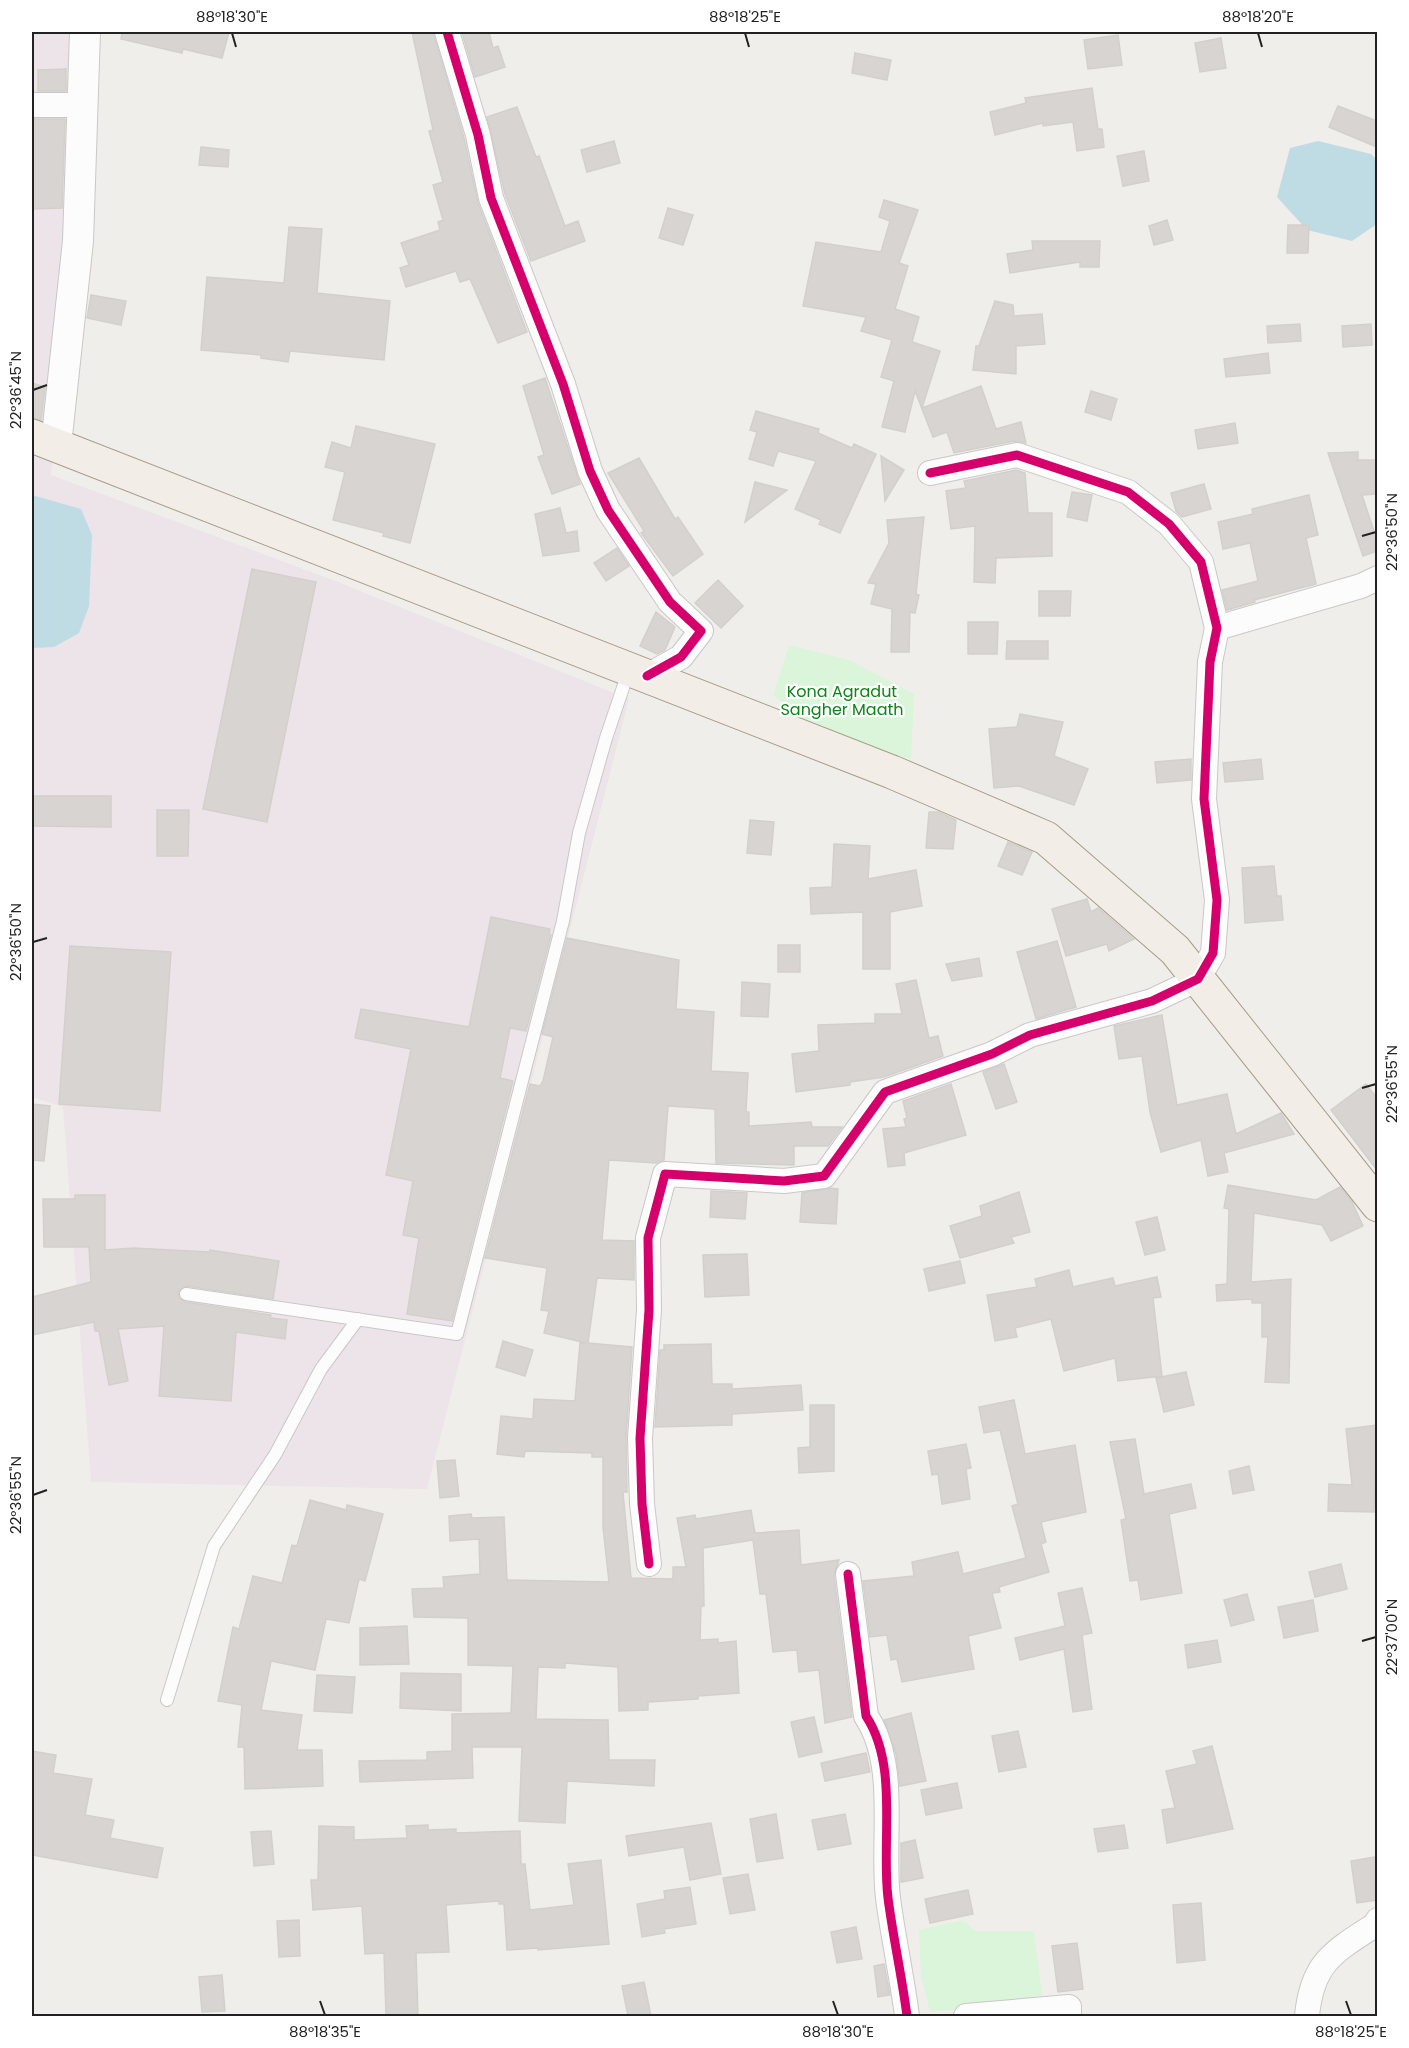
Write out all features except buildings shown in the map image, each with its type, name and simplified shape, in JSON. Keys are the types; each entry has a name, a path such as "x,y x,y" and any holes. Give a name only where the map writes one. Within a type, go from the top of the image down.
{"main road":[{"path":"44,440 892,772 1046,838 1175,950 1377,1205"}],"street":[{"path":"44,440 78,241 85,32"},
{"path":"447,32 478,135 491,198 563,384 590,471 608,510 670,602 701,632 681,657 639,673"},
{"path":"32,105 82,105"},
{"path":"649,1564 642,1504 640,1438 649,1310 648,1238 665,1174 784,1181 824,1176 885,1092 992,1054 1030,1035 1152,1001 1198,979 1213,952 1217,900 1204,799 1210,662 1217,628 1201,562 1169,524 1128,492 1017,455 930,473"},
{"path":"1217,628 1361,586 1377,578"},
{"path":"848,1574 866,1716 874,1727 888,1803 885,1865 888,1899 907,2016"},
{"path":"1307,2016 1315,1977 1332,1952 1375,1925 1377,1920"},
{"path":"966,2016 1069,2007 1069,2016"}],"lane":[{"path":"186,1294 457,1334 563,921 579,833 606,738 639,673"},
{"path":"167,1700 214,1546 275,1455 321,1369 358,1319"}],"shaded area":[{"path":"32,32 80,32 83,150 51,475 333,580 629,699 427,1489 91,1482 63,1107 32,1097"}],"green space":[{"name":"Kona Agradut Sangher Maath","path":"789,645 849,660 914,694 911,759 823,735 773,695"},
{"path":"963,1920 975,1931 1034,1931 1042,1995 998,2006 930,2012 921,1976 919,1930"}],"water":[{"path":"1318,141 1371,154 1377,160 1377,224 1352,241 1307,230 1277,197 1290,148"},
{"path":"32,495 81,509 92,535 89,606 79,633 54,647 32,648"}],"cycle path":[{"path":"447,32 478,135 491,198 563,384 590,471 608,510 670,602 701,631 681,657 647,676"},
{"path":"649,1564 642,1504 640,1438 649,1310 648,1238 665,1174 784,1181 824,1176 885,1092 992,1054 1030,1035 1152,1001 1198,979 1213,953 1217,900 1204,799 1210,662 1217,628 1201,562 1169,524 1128,492 1017,455 930,473"},
{"path":"848,1574 866,1716 876,1736 886,1781 886,1876 907,2016"}]}
